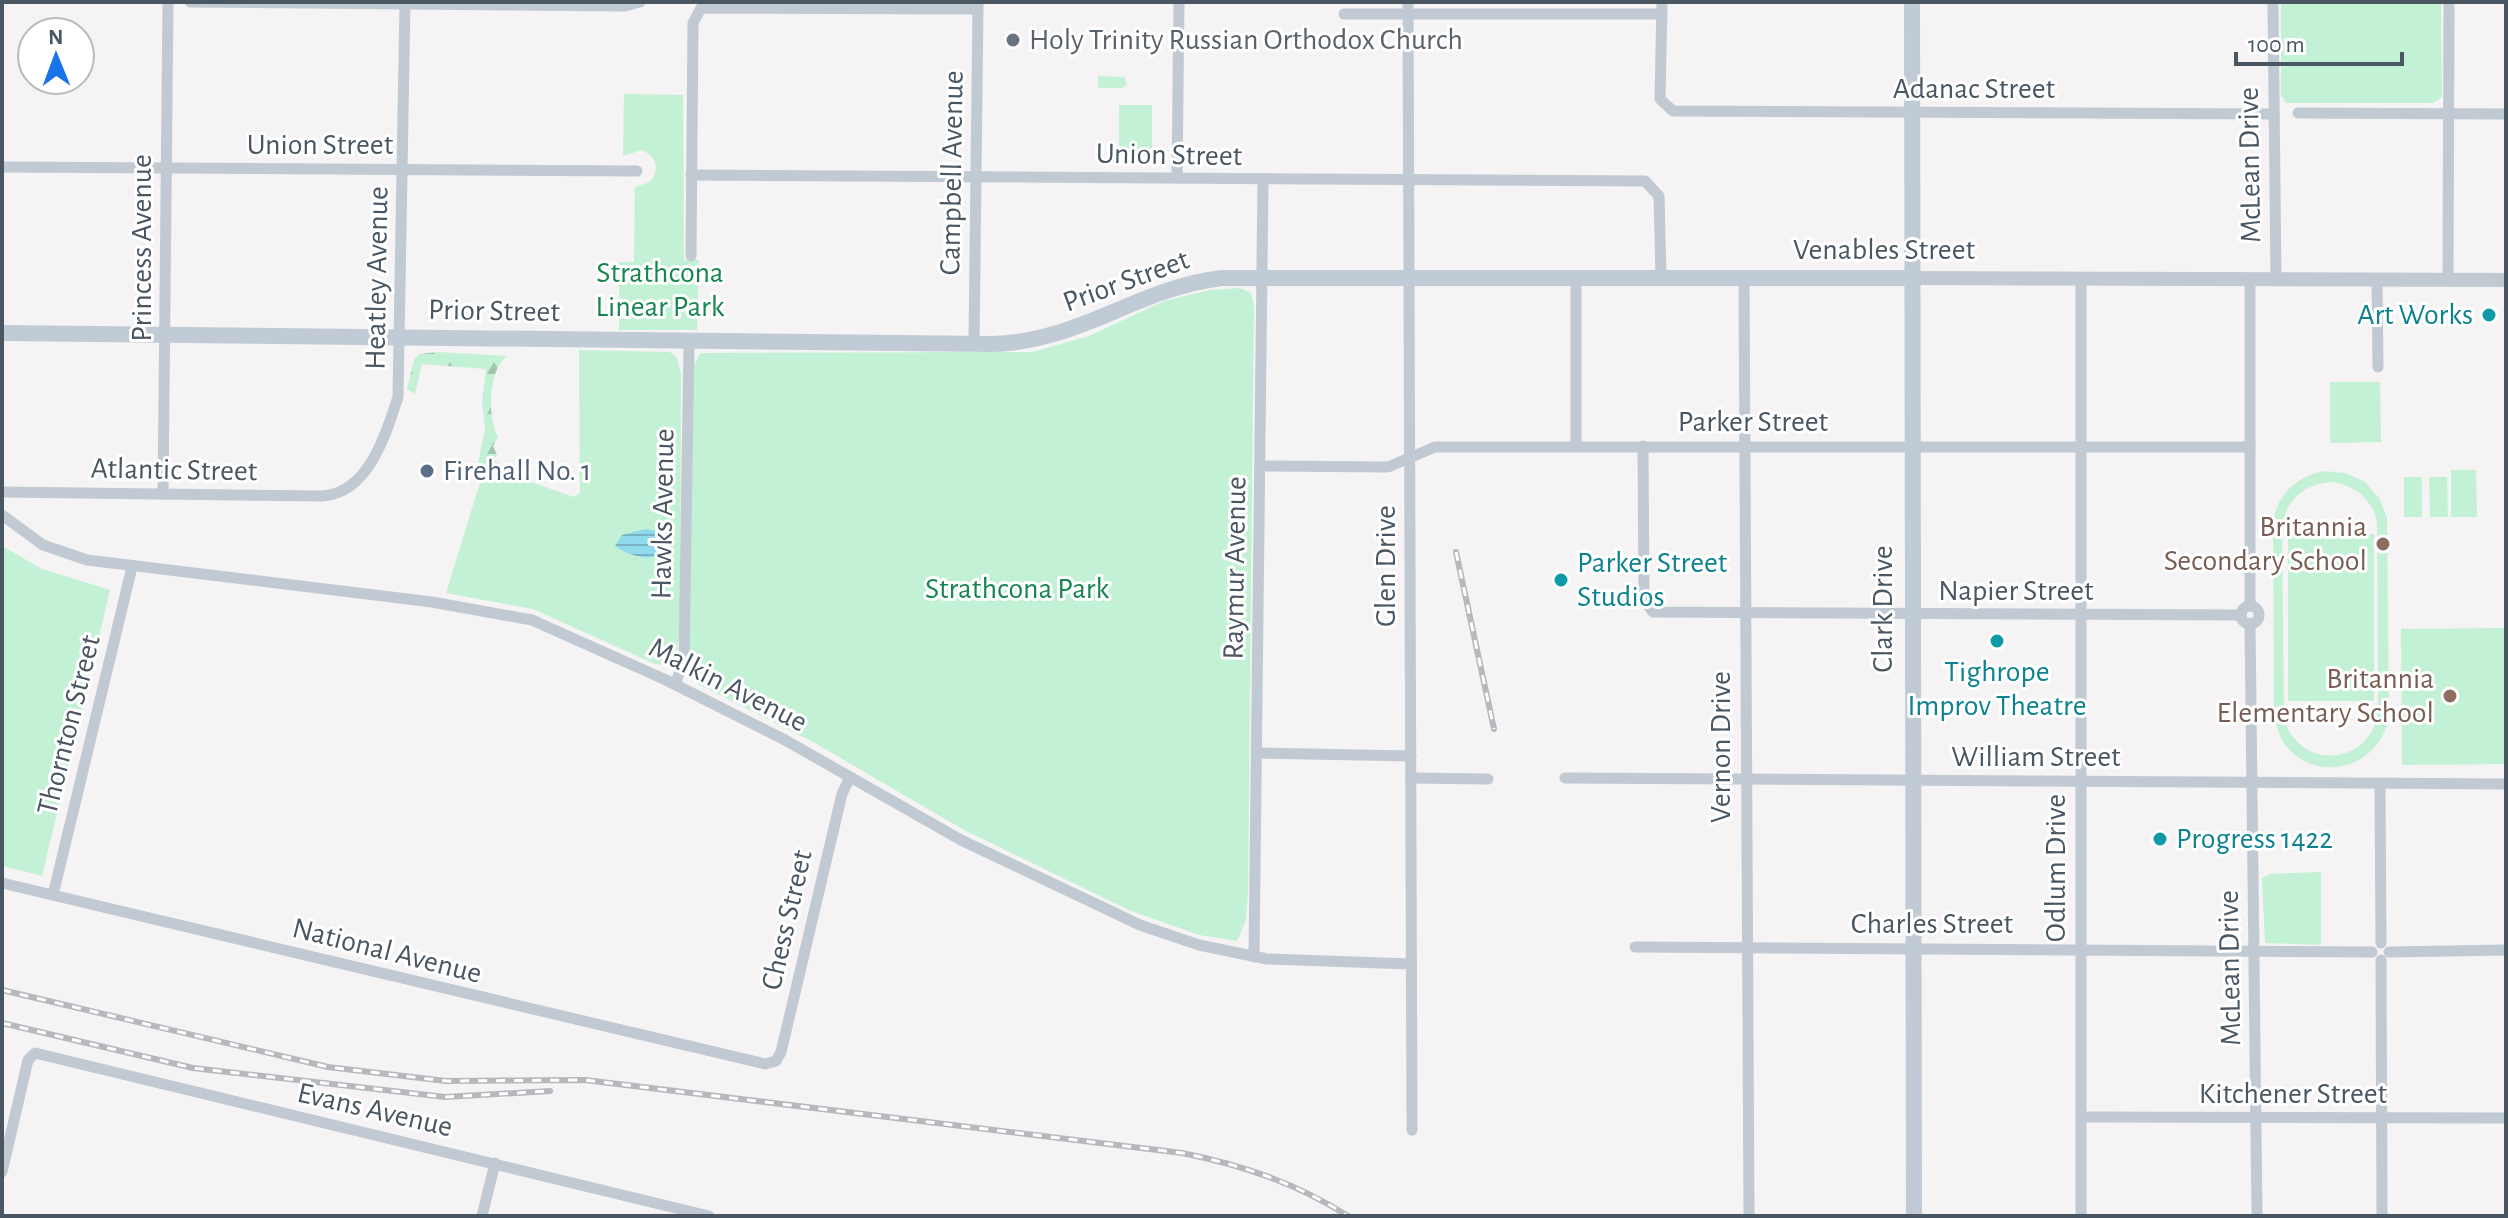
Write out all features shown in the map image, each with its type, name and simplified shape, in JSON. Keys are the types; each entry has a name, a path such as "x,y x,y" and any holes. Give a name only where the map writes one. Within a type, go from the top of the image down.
{"main road":[{"name":"Clark Drive","path":"1912,2 1914,1216"},
{"name":"Venables Street","path":"1263,277 1911,278"},
{"name":"Prior Street","path":"2,333 1007,344 1059,335 1147,296 1200,280 1263,277"}],"street":[{"name":"Princess Avenue","path":"163,494 168,2"},
{"path":"190,2 625,6 640,2"},
{"path":"1177,178 1179,2"},
{"name":"McLean Drive","path":"2273,2 2276,280"},
{"path":"2448,280 2449,2"},
{"name":"Heatley Avenue","path":"344,492 381,445 398,397 405,3"},
{"path":"691,256 693,23 697,12 706,8 978,5"},
{"name":"Campbell Avenue","path":"974,344 978,5"},
{"path":"1344,14 1408,8 1662,8"},
{"name":"Glen Drive","path":"1408,8 1412,1130"},
{"name":"Adanac Street","path":"1662,8 1660,99 1673,111 2274,114"},
{"path":"2298,113 2506,114"},
{"name":"Union Street","path":"2,167 637,171"},
{"name":"Union Street","path":"691,175 1408,182 1645,181 1659,196 1661,276"},
{"name":"Raymur Avenue","path":"1254,957 1263,180"},
{"path":"1576,276 1576,446"},
{"name":"Vernon Drive","path":"1744,277 1749,1216"},
{"name":"Venables Street","path":"1911,278 2506,280"},
{"name":"Odlum Drive","path":"2081,280 2081,1216"},
{"name":"McLean Drive","path":"2250,280 2247,615 2257,1216"},
{"path":"2377,280 2378,367"},
{"name":"Hawks Avenue","path":"675,684 684,662 689,341"},
{"name":"Napier Street","path":"1643,446 1644,599 1648,609 1660,614 2247,615"},
{"name":"Parker Street","path":"1260,466 1388,467 1409,459 1420,450 1435,447 2250,447"},
{"name":"Atlantic Street","path":"2,492 323,496 344,492"},
{"name":"Malkin Avenue","path":"2,515 32,539 55,551 132,567 507,614 572,636 675,684 785,740 926,822 1102,910 1175,938 1254,957 1316,963 1410,964"},
{"name":"Thornton Street","path":"53,895 132,567"},
{"path":"1258,753 1411,756"},
{"name":"Chess Street","path":"761,1064 773,1062 781,1052 842,794 850,777"},
{"path":"1411,778 1488,779"},
{"name":"William Street","path":"1565,778 2506,784"},
{"path":"2380,785 2382,1216"},
{"name":"National Avenue","path":"2,883 761,1064"},
{"name":"Charles Street","path":"1635,947 2381,952 2506,950"},
{"name":"Evans Avenue","path":"2,1172 30,1055 35,1053 709,1216"},
{"name":"Kitchener Street","path":"2081,1117 2506,1118"},
{"path":"482,1216 495,1163"}],"green space":[{"path":"2281,2 2441,2 2442,97 2433,103 2286,103 2281,95"},
{"path":"1098,76 1124,77 1127,84 1122,88 1098,88"},
{"name":"Strathcona Linear Park","path":"624,94 683,95 684,260 699,260 697,330 619,330 619,262 634,262 635,187 650,182 656,168 651,156 642,150 623,156"},
{"path":"1119,105 1152,105 1152,156 1119,156"},
{"name":"Strathcona Park","path":"1240,288 1251,293 1254,305 1248,892 1246,920 1237,941 1199,935 1129,910 964,830 813,742 698,684 688,650 693,367 700,353 1032,352 1089,336 1164,301 1210,290"},
{"path":"579,350 670,352 677,358 681,374 680,630 677,650 665,665 655,664 533,609 446,593 485,466 574,497 580,493"},
{"path":"439,352 507,356 496,372 491,394 492,418 498,437 493,446 497,455 494,459 507,470 523,473 518,483 485,493 477,469 485,428 482,402 486,369 422,364 415,394 407,389 414,360 419,354"},
{"path":"2330,382 2380,382 2381,442 2330,443"},
{"path":"2451,470 2476,470 2477,517 2451,517"},
{"path":"2324,471 2345,473 2365,482 2379,498 2387,518 2389,719 2379,741 2364,756 2346,765 2327,767 2308,763 2291,752 2279,735 2274,711 2273,520 2284,494 2297,482","holes":["2323,483 2341,484 2361,494 2377,520 2378,708 2374,727 2364,741 2351,751 2336,755 2320,754 2305,748 2293,736 2284,719 2282,530 2287,510 2297,496"]},
{"path":"2404,477 2422,477 2422,517 2404,517"},
{"path":"2429,477 2447,477 2448,517 2430,517"},
{"path":"2288,534 2374,534 2374,701 2288,701"},
{"path":"2,546 42,569 110,590 42,876 2,866"},
{"name":"Britannia Elementary School","path":"2506,628 2506,764 2402,765 2401,629"},
{"path":"2321,872 2321,945 2265,943 2262,878 2269,874"}],"water":[{"path":"646,529 661,532 662,554 638,556 615,546 622,535"}],"railway":[{"path":"1456,552 1494,729"},
{"path":"2,990 328,1067 446,1081 585,1080 1182,1153 1268,1177 1309,1194 1348,1216"},
{"path":"2,1023 193,1068 445,1097 550,1091"}],"place":[{"name":"Holy Trinity Russian Orthodox Church","path":"1013,40"},
{"name":"Art Works","path":"2489,315"},
{"name":"Firehall No. 1","path":"427,471"},
{"name":"Britannia Secondary School","path":"2383,544"},
{"name":"Parker Street Studios","path":"1561,580"},
{"name":"Tighrope Improv Theatre","path":"1997,641"},
{"name":"Britannia Elementary School","path":"2450,696"},
{"name":"Progress 1422","path":"2160,839"}]}
